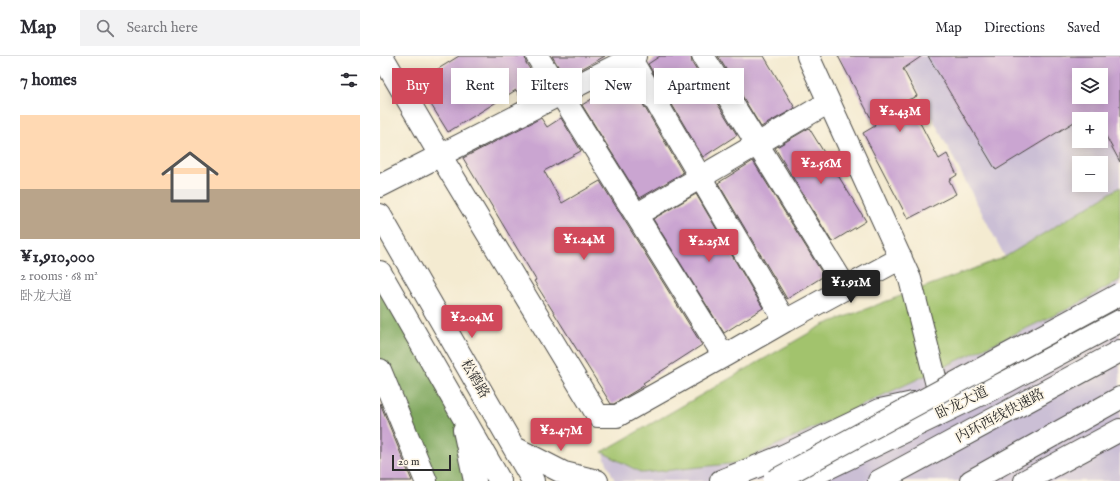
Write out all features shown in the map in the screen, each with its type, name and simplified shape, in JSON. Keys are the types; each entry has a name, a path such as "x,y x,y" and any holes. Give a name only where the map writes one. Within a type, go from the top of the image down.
{"main road":[{"path":"382,56 440,155 598,416 617,416 785,321 901,258"},
{"path":"537,56 545,68"},
{"path":"703,56 846,288"},
{"path":"808,56 910,278 940,397"},
{"path":"582,83 632,57 700,177 785,321"},
{"path":"636,215 829,102"},
{"path":"380,186 541,104"},
{"path":"567,104 724,356"},
{"name":"松鹤路","path":"380,214 533,481"},
{"name":"松鹤路","path":"380,272 500,481"},
{"path":"774,481 1120,294"},
{"name":"卧龙大道","path":"801,481 1006,382 1120,321"},
{"name":"内环西线快速路","path":"879,481 1120,350"},
{"path":"380,370 426,481"},
{"path":"721,481 783,456 880,410 1006,382"},
{"path":"971,481 1120,398"},
{"path":"459,408 476,481"},
{"path":"998,481 1120,415"},
{"path":"1025,481 1120,430"},
{"path":"515,448 564,473 597,481"}],"shaded area":[{"path":"900,56 1120,56 1120,481 615,481 602,452 823,325 1005,257"}],"green space":[{"path":"1120,187 1120,280 1072,307 738,463 642,473 602,452 823,325 1005,257"},
{"path":"380,272 459,408 475,481 426,481 380,370"}],"building":[{"path":"459,56 525,56 526,63 529,68 517,68 517,92 516,90 509,94 509,68 451,68 451,104 493,104 448,132 431,104 443,104 443,68 440,68"},
{"path":"552,56 605,56 582,69 559,68"},
{"path":"660,56 691,56 692,63 695,68 654,68 654,74 648,64"},
{"path":"718,56 764,56 795,108 761,127 744,99 744,68 725,68"},
{"path":"838,56 922,56 903,69 917,96 908,100 939,159 947,154 957,175 949,180 956,194 908,219 863,133 875,126"},
{"path":"928,56 1120,56 1120,162 1108,140 1108,112 1072,112 1072,123 996,170"},
{"path":"590,100 590,104 643,104 683,173 640,198 582,105"},
{"path":"672,104 718,104 737,135 703,157"},
{"path":"541,118 547,127 561,118 581,151 544,171 562,203 600,181 702,345 643,383 645,385 614,404 611,404 534,281 536,280 463,158"},
{"path":"809,128 866,221 832,242 775,148"},
{"path":"753,161 824,276 787,299 718,183"},
{"path":"696,194 763,308 724,333 653,219"},
{"path":"380,403 412,481 380,481"}]}
